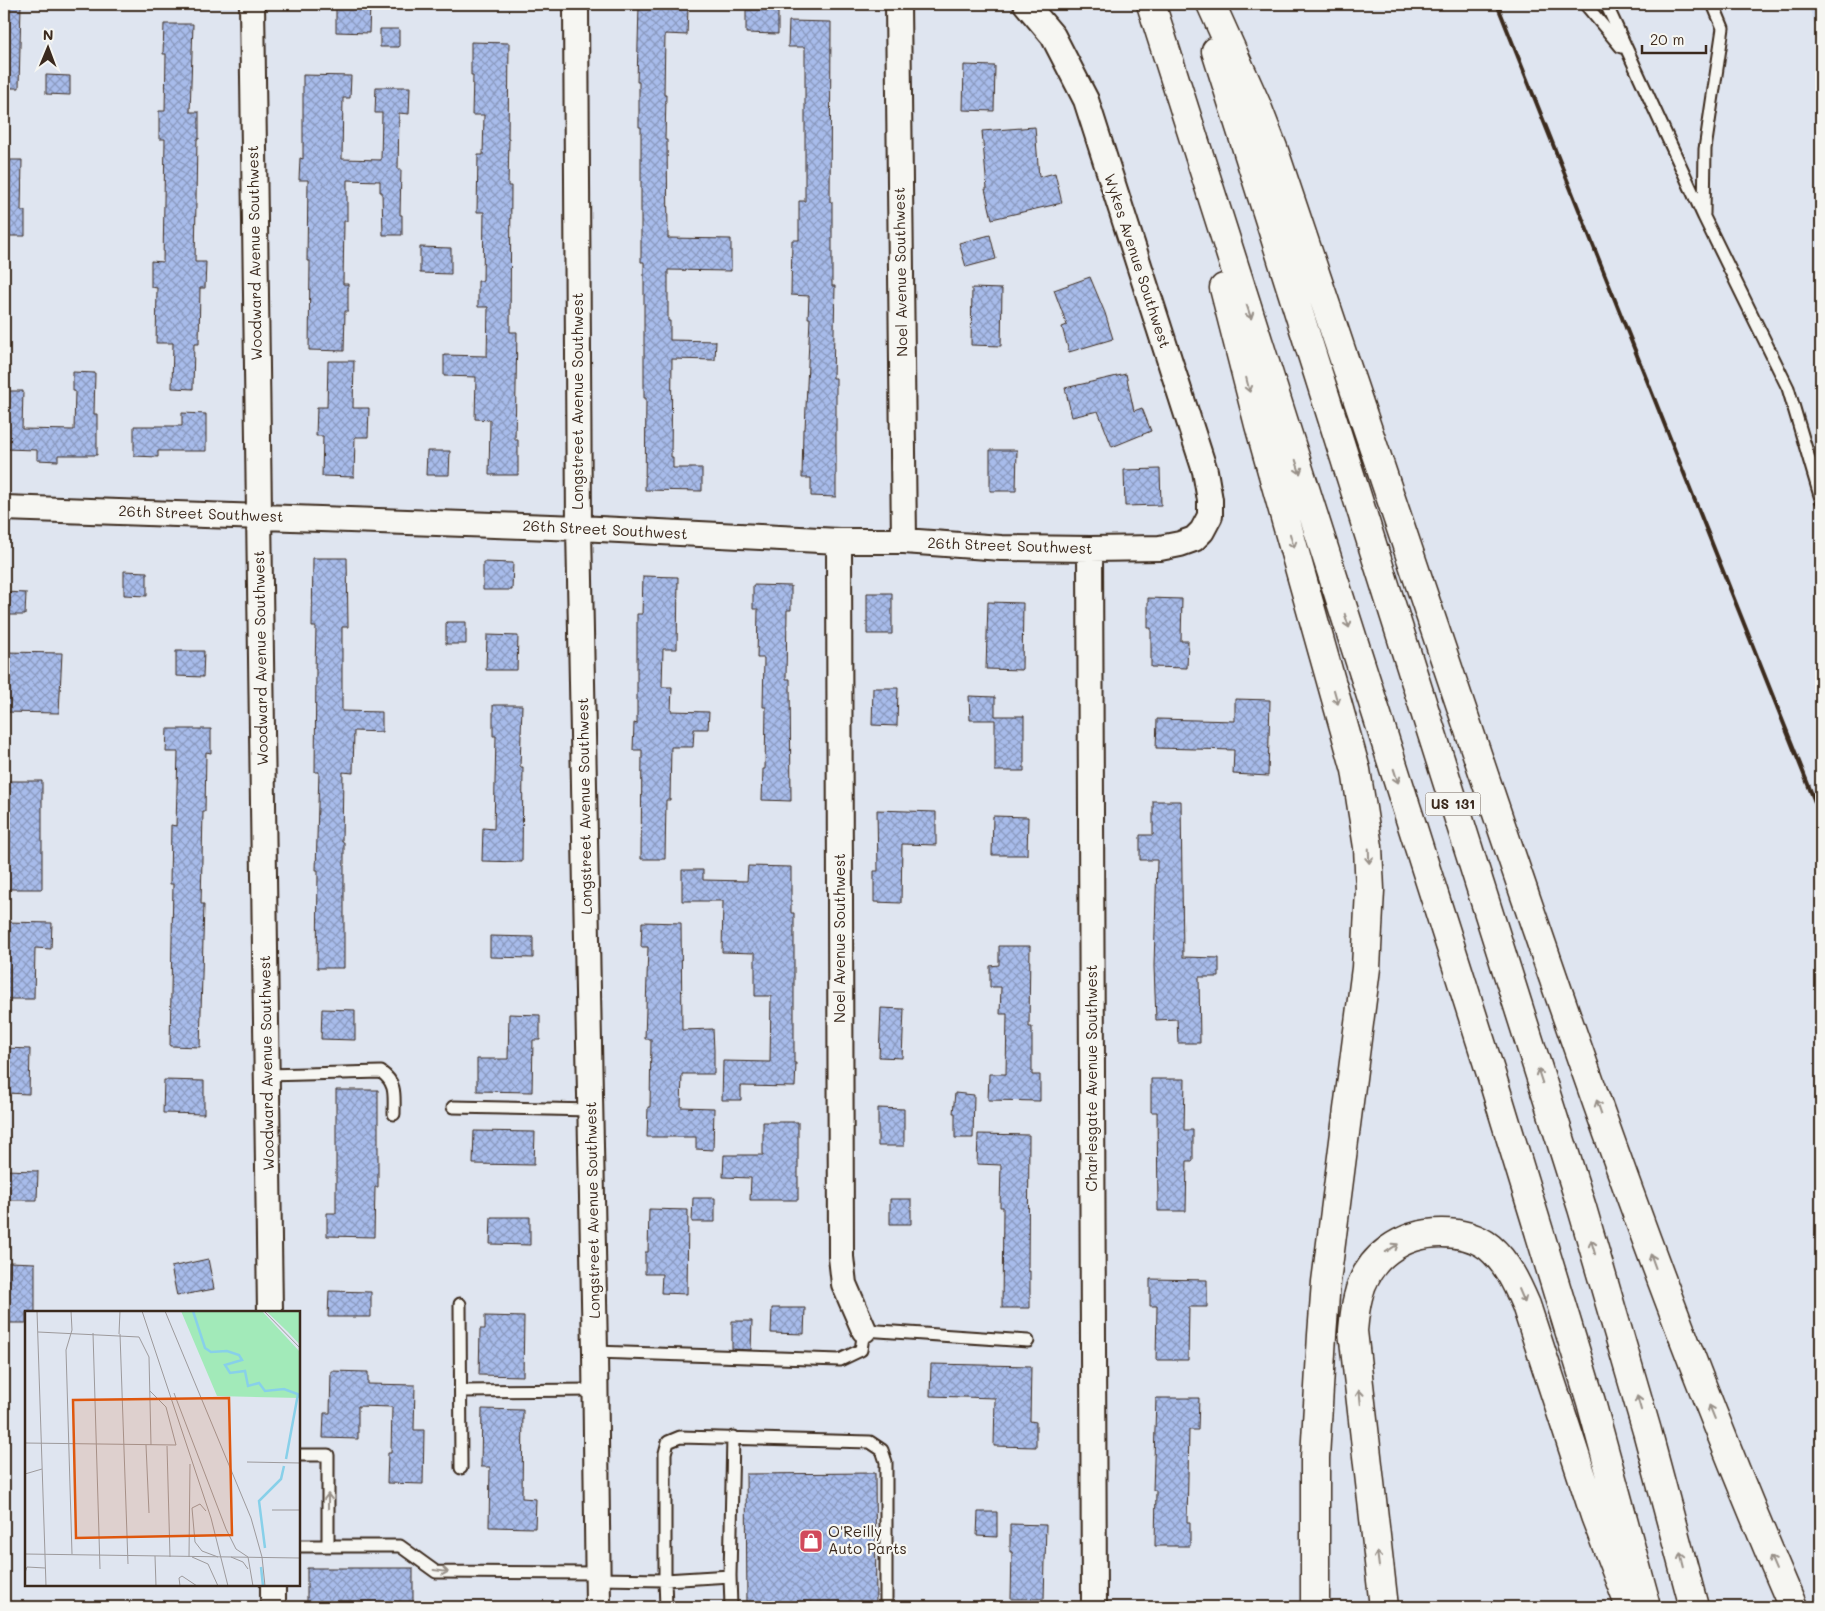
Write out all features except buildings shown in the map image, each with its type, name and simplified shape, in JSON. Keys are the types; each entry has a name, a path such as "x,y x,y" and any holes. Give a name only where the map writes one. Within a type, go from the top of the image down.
{"highway":[{"name":"US 131","path":"1201,4 1582,1208 1647,1431 1694,1607"},
{"path":"1211,4 1256,104 1273,148 1534,922 1658,1275 1694,1369 1793,1607"},
{"name":"US 131","path":"1153,9 1492,1077 1591,1402 1647,1607"},
{"path":"1153,9 1259,426 1356,770 1368,847 1370,890 1362,1012 1326,1282 1322,1335 1315,1466 1315,1607"},
{"path":"1384,1607 1356,1366 1353,1331 1355,1315 1358,1296 1364,1280 1381,1256 1393,1246 1407,1239 1420,1234 1435,1233 1450,1233 1464,1236 1489,1248 1508,1269 1517,1284 1526,1305 1596,1516 1630,1607"}],"street":[{"name":"Woodward Avenue Southwest","path":"252,4 270,1311"},
{"name":"Longstreet Avenue Southwest","path":"576,4 579,528 596,1390 598,1607"},
{"name":"Noel Avenue Southwest","path":"898,4 904,541"},
{"name":"Wykes Avenue Southwest","path":"1026,4 1054,36 1086,100 1205,471 1210,500 1210,516 1202,531"},
{"name":"26th Street Southwest","path":"4,508 579,528 839,541 904,541 1001,548 1160,548 1194,539 1202,531"},
{"name":"Noel Avenue Southwest","path":"839,541 841,1257 844,1284 864,1330"},
{"name":"Charlesgate Avenue Southwest","path":"1090,549 1094,1607"},
{"path":"274,1586 274,1607"}],"lane":[{"path":"1585,4 1632,60"},
{"path":"1606,4 1704,217 1788,388 1821,499"},
{"path":"1704,217 1705,149 1723,28 1713,4"},
{"path":"267,1074 381,1072 389,1077 393,1086 394,1114"},
{"path":"452,1107 591,1110"},
{"path":"460,1304 461,1468"},
{"path":"595,1352 840,1360 860,1350 864,1330 1028,1341"},
{"path":"461,1392 596,1390"},
{"path":"666,1607 665,1453 668,1442 680,1437 733,1437 870,1442 882,1450 886,1462 886,1607"},
{"path":"731,1607 733,1437"},
{"path":"300,1455 328,1455 328,1546"},
{"path":"300,1546 400,1546 436,1572 598,1576 666,1580 730,1576"}],"shaded area":[{"path":"1808,4 1821,4 1821,42"}],"railway":[{"path":"1497,4 1821,817"}],"place":[{"name":"O'Reilly Auto Parts","path":"811,1541"}]}
